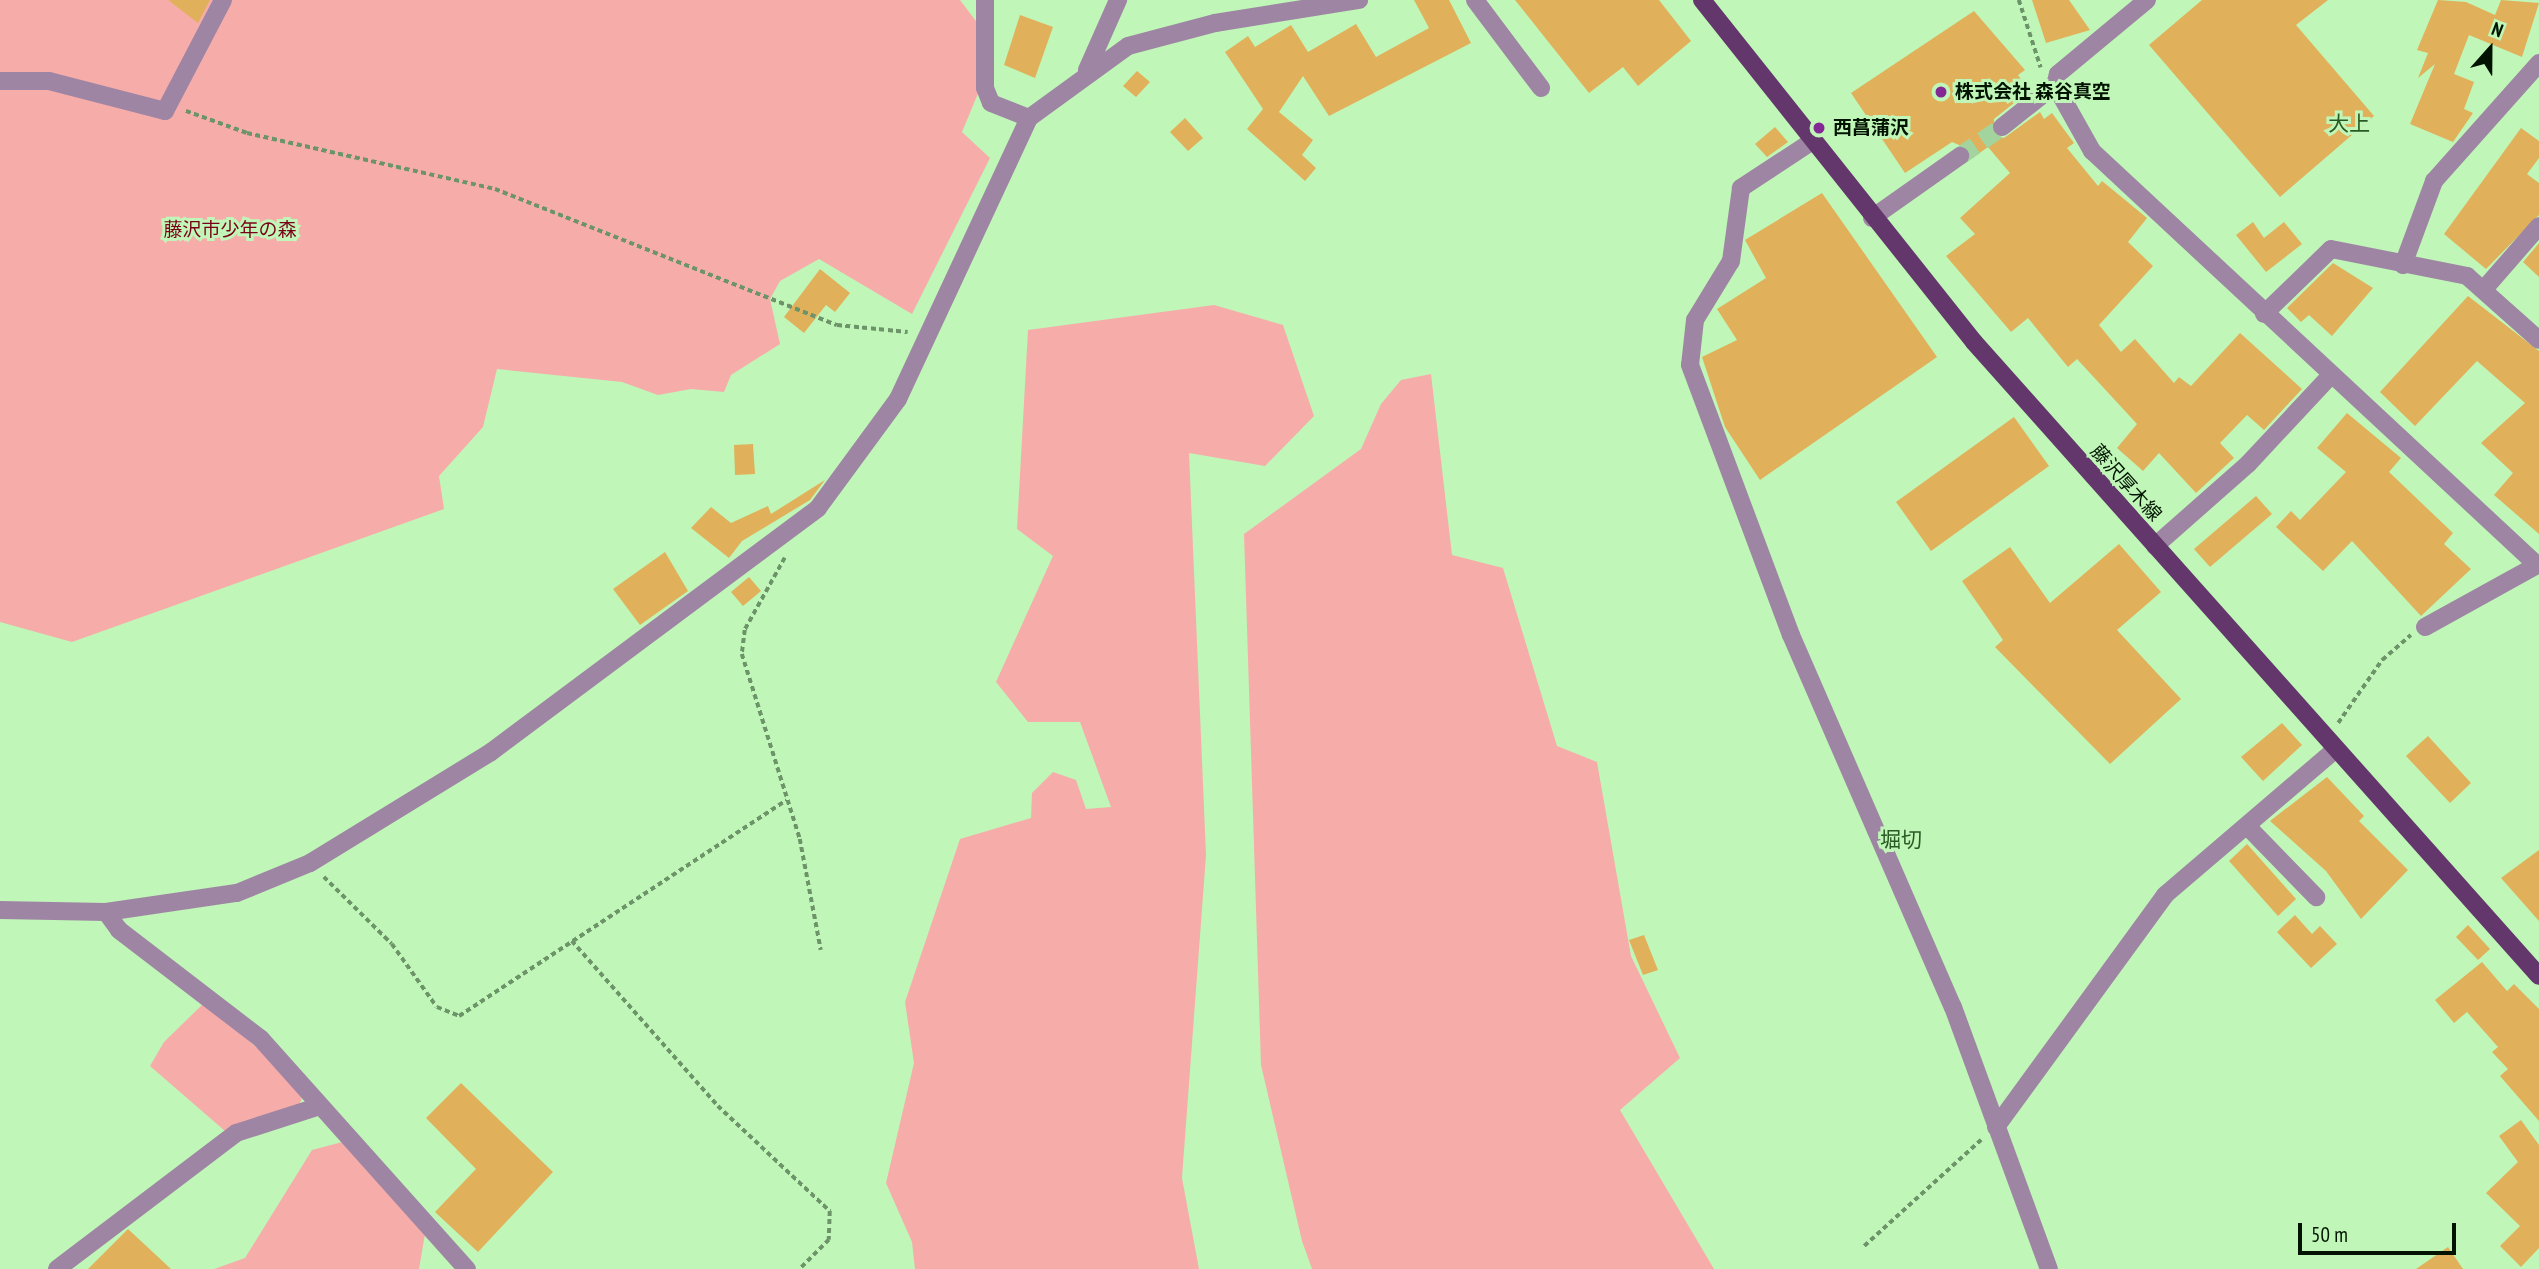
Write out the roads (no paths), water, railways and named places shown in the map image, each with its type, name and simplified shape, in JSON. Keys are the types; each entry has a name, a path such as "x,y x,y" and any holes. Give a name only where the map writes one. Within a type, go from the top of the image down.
{"main road":[{"name":"藤沢厚木線","path":"1702,0 1872,218 2155,546 2539,976"}],"street":[{"path":"0,81 49,81 165,111 223,0"},
{"path":"985,0 985,88 991,103 1029,118"},
{"path":"1087,70 1118,0"},
{"path":"0,910 106,912 237,893 310,863 491,752 568,688 793,531 898,399 1029,118 1087,70 1163,33 1359,0"},
{"path":"1475,0 1541,88"},
{"path":"2002,127 2055,85 2064,66 2147,0"},
{"path":"2403,265 2434,181 2539,64"},
{"path":"2055,85 2101,161 2538,565 2425,627"},
{"path":"1811,142 1741,188 1731,261 1695,320 1688,351 1786,623 1953,1007 2049,1269"},
{"path":"1872,218 1960,156"},
{"path":"2485,289 2539,226"},
{"path":"2264,314 2331,249 2403,265 2449,270 2485,289 2539,340"},
{"path":"2155,546 2248,464 2331,375"},
{"path":"1996,1127 2134,931 2184,878 2248,827 2332,745"},
{"path":"2248,827 2316,897"},
{"path":"106,912 119,930 261,1039 317,1107 467,1269"},
{"path":"57,1269 236,1133 317,1107"}],"tunnel":[{"path":"1960,156 2002,127"}],"place":[{"name":"株式会社 森谷真空","path":"1941,92"},
{"name":"西菖蒲沢","path":"1819,128"}],"district":[{"name":"大上","path":"2349,124"},
{"name":"堀切","path":"1901,840"}],"park label":[{"name":"藤沢市少年の森","path":"230,230"}]}
